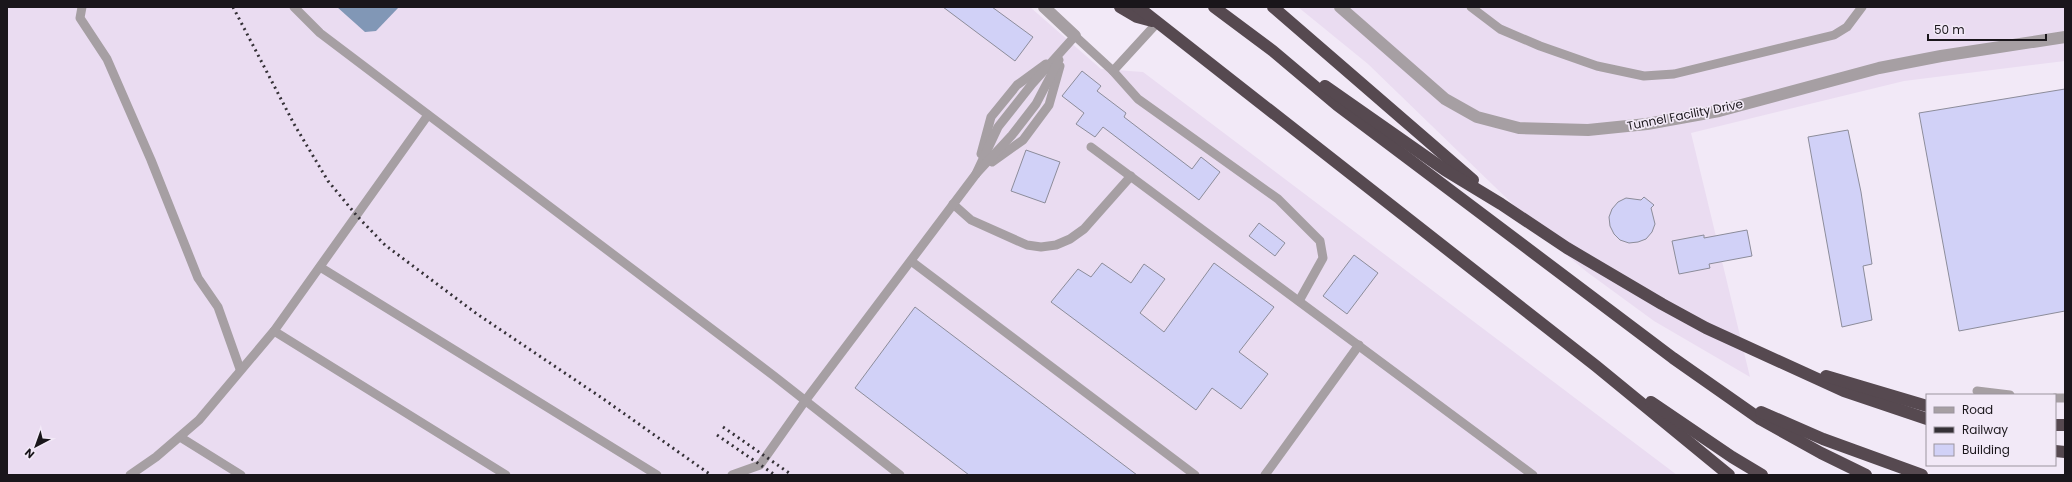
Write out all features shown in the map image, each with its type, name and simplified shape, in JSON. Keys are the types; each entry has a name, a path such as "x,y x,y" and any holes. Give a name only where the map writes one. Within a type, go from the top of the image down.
{"highway":[{"path":"1120,7 1137,17 1157,22"},
{"path":"1138,7 1596,366 1728,475"},
{"path":"1214,7 1273,51 1445,170 1501,204 1567,248 1662,304 1706,328 1844,392 1926,419"},
{"path":"1273,7 1501,204"},
{"path":"1273,51 1337,105 1726,397 1784,433 1866,475"},
{"path":"1773,359 1873,391 1926,406"},
{"path":"1596,366 1732,457 1762,475"},
{"path":"1726,397 1823,439 1922,475"}],"street":[{"path":"1044,7 1075,36"},
{"name":"Tunnel Facility Drive","path":"1340,7 1445,100 1476,117 1519,128 1588,130 1647,124 1719,111 1879,68 1941,56 2065,37"}],"lane":[{"path":"82,7 80,18 106,58 151,160 198,278 218,307 240,370"},
{"path":"294,7 320,33 805,401 900,475"},
{"path":"1471,7 1500,29 1540,46 1597,66 1644,76 1674,74 1834,35 1847,27 1862,7"},
{"path":"1113,71 1157,22"},
{"path":"976,174 998,127 1032,84 1075,36 1113,71 1138,99 1278,199 1320,241 1323,258 1299,300"},
{"path":"732,475 760,465 805,401 953,204 976,174 1012,135 1036,104 1064,50"},
{"path":"130,475 156,457 199,420 274,331 428,115"},
{"path":"1091,147 1533,475"},
{"path":"953,204 971,220 1027,245 1041,247 1056,245 1070,239 1084,229 1131,176"},
{"path":"911,260 1195,475"},
{"path":"320,267 657,475"},
{"path":"274,331 506,475"},
{"path":"1265,475 1359,345"},
{"path":"1977,391 2002,394"},
{"path":"180,437 240,475"}],"shaded area":[{"path":"7,7 1030,7 1101,69 1143,72 1677,475 7,475"},
{"path":"1298,7 2065,7 2065,61 1904,81 1691,133 1750,377 1654,321 1587,272 1558,248 1368,64"}],"water":[{"path":"337,7 399,7 376,31 365,32"}],"building":[{"path":"943,7 992,7 1033,37 1015,61"},
{"path":"1082,71 1101,86 1097,91 1126,113 1124,117 1192,169 1201,157 1220,172 1199,200 1103,127 1095,137 1076,124 1084,113 1062,96"},
{"path":"2065,89 2065,311 1959,331 1919,113"},
{"path":"1848,130 1861,192 1872,264 1863,266 1872,320 1842,327 1808,137"},
{"path":"1026,150 1060,162 1045,203 1011,191"},
{"path":"1644,197 1654,205 1651,208 1655,224 1652,232 1646,239 1638,242 1629,243 1620,240 1614,234 1610,226 1609,217 1612,209 1618,202 1626,198 1641,200"},
{"path":"1259,223 1285,243 1275,256 1249,236"},
{"path":"1747,230 1752,256 1709,264 1710,268 1679,274 1672,241 1704,235 1704,238"},
{"path":"1354,255 1378,273 1347,314 1323,296"},
{"path":"1102,263 1131,283 1144,264 1165,279 1140,313 1164,332 1214,263 1274,307 1239,352 1268,374 1241,409 1212,388 1196,410 1051,302 1078,269 1091,277"},
{"path":"915,307 1137,475 969,475 855,388"}],"railway":[{"path":"233,7 294,124 328,181 357,216 385,245 477,314 602,398 711,475"},
{"path":"723,427 792,475"},
{"path":"717,435 775,475"}]}
